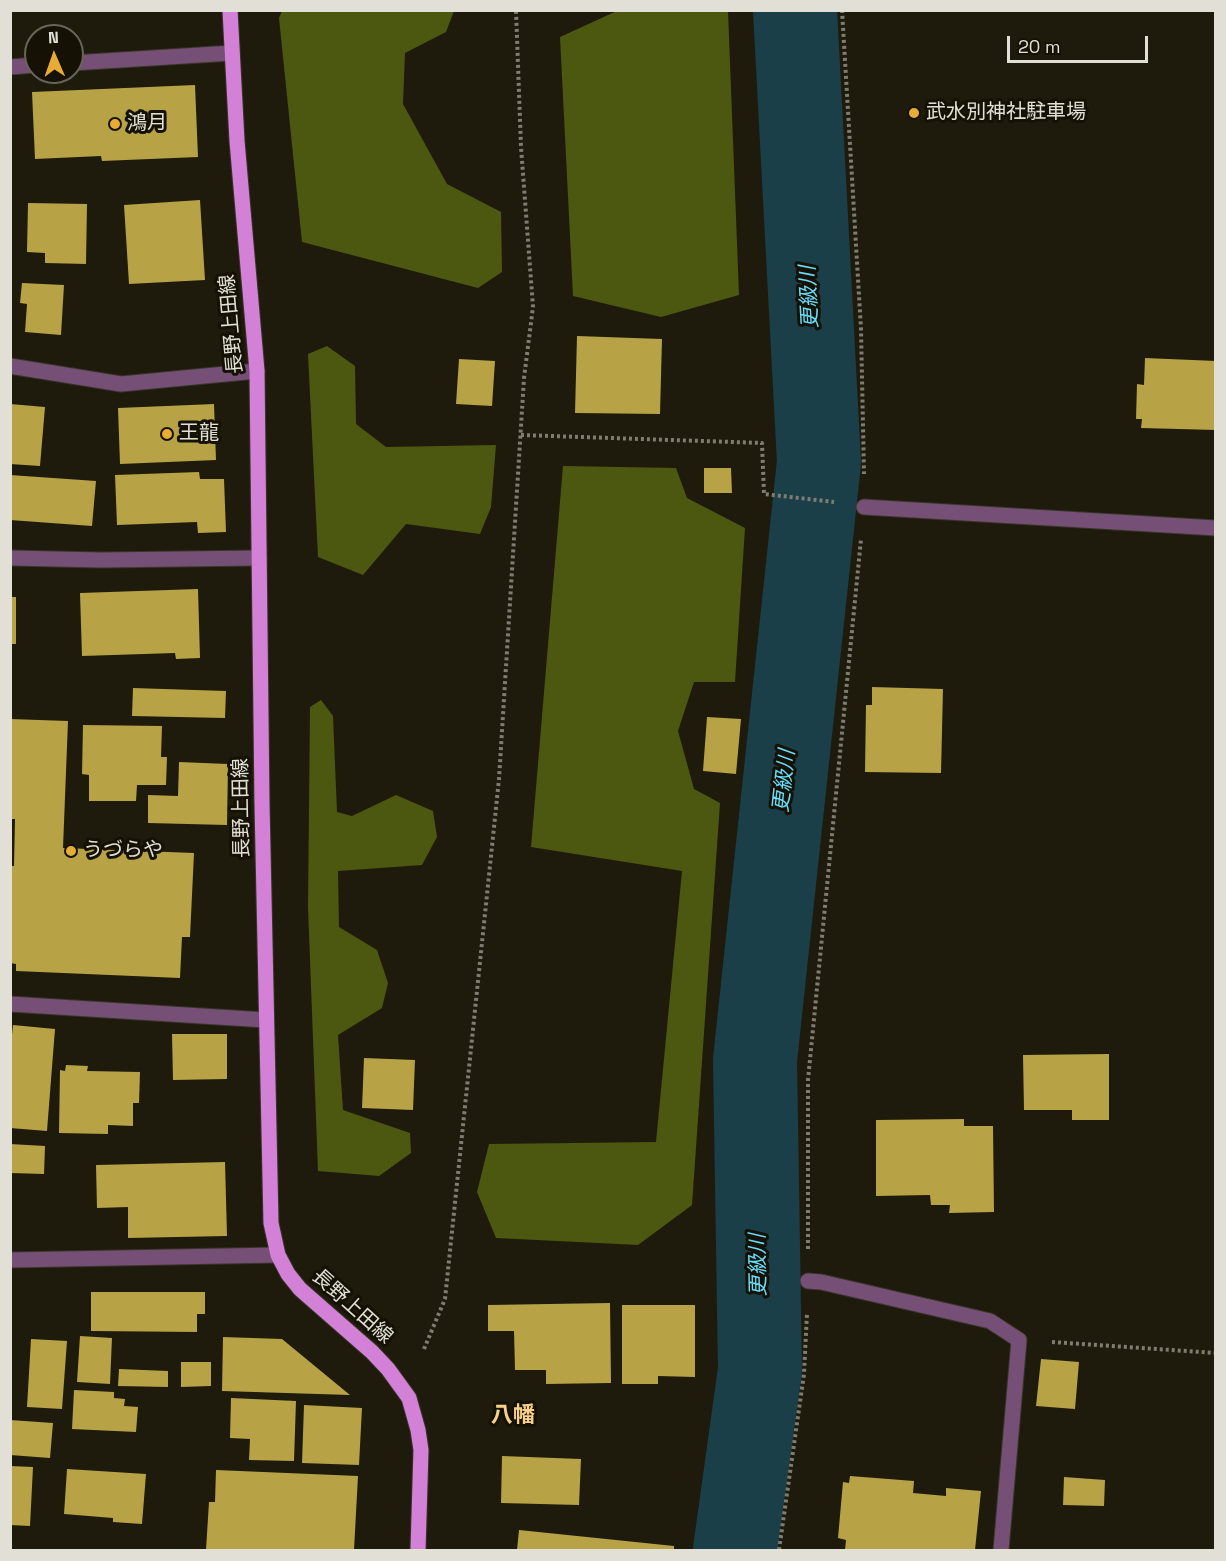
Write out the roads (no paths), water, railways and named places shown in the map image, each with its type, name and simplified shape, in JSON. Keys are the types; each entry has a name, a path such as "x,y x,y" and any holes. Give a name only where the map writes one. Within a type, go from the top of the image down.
{"main road":[{"name":"長野上田線","path":"230,10 237,141 257,371 271,1223 278,1255 288,1274 300,1289 388,1368 409,1398 421,1450 418,1551"}],"street":[{"path":"84,62 232,53"},
{"path":"10,366 121,384 257,371"},
{"path":"864,507 1215,528"},
{"path":"10,558 101,560 260,558"},
{"path":"10,1005 266,1020"},
{"path":"10,1260 278,1255"},
{"path":"808,1281 821,1282 990,1321 1019,1340 1001,1551"}],"waterway":[{"name":"更級川","path":"735,1550 760,1370 755,1060 819,462 795,10"}],"place":[{"name":"武水別神社駐車場","path":"914,113"},
{"name":"鴻月","path":"115,124"},
{"name":"王龍","path":"167,434"},
{"name":"うづらや","path":"71,851"}],"district":[{"name":"八幡","path":"513,1416"}]}
